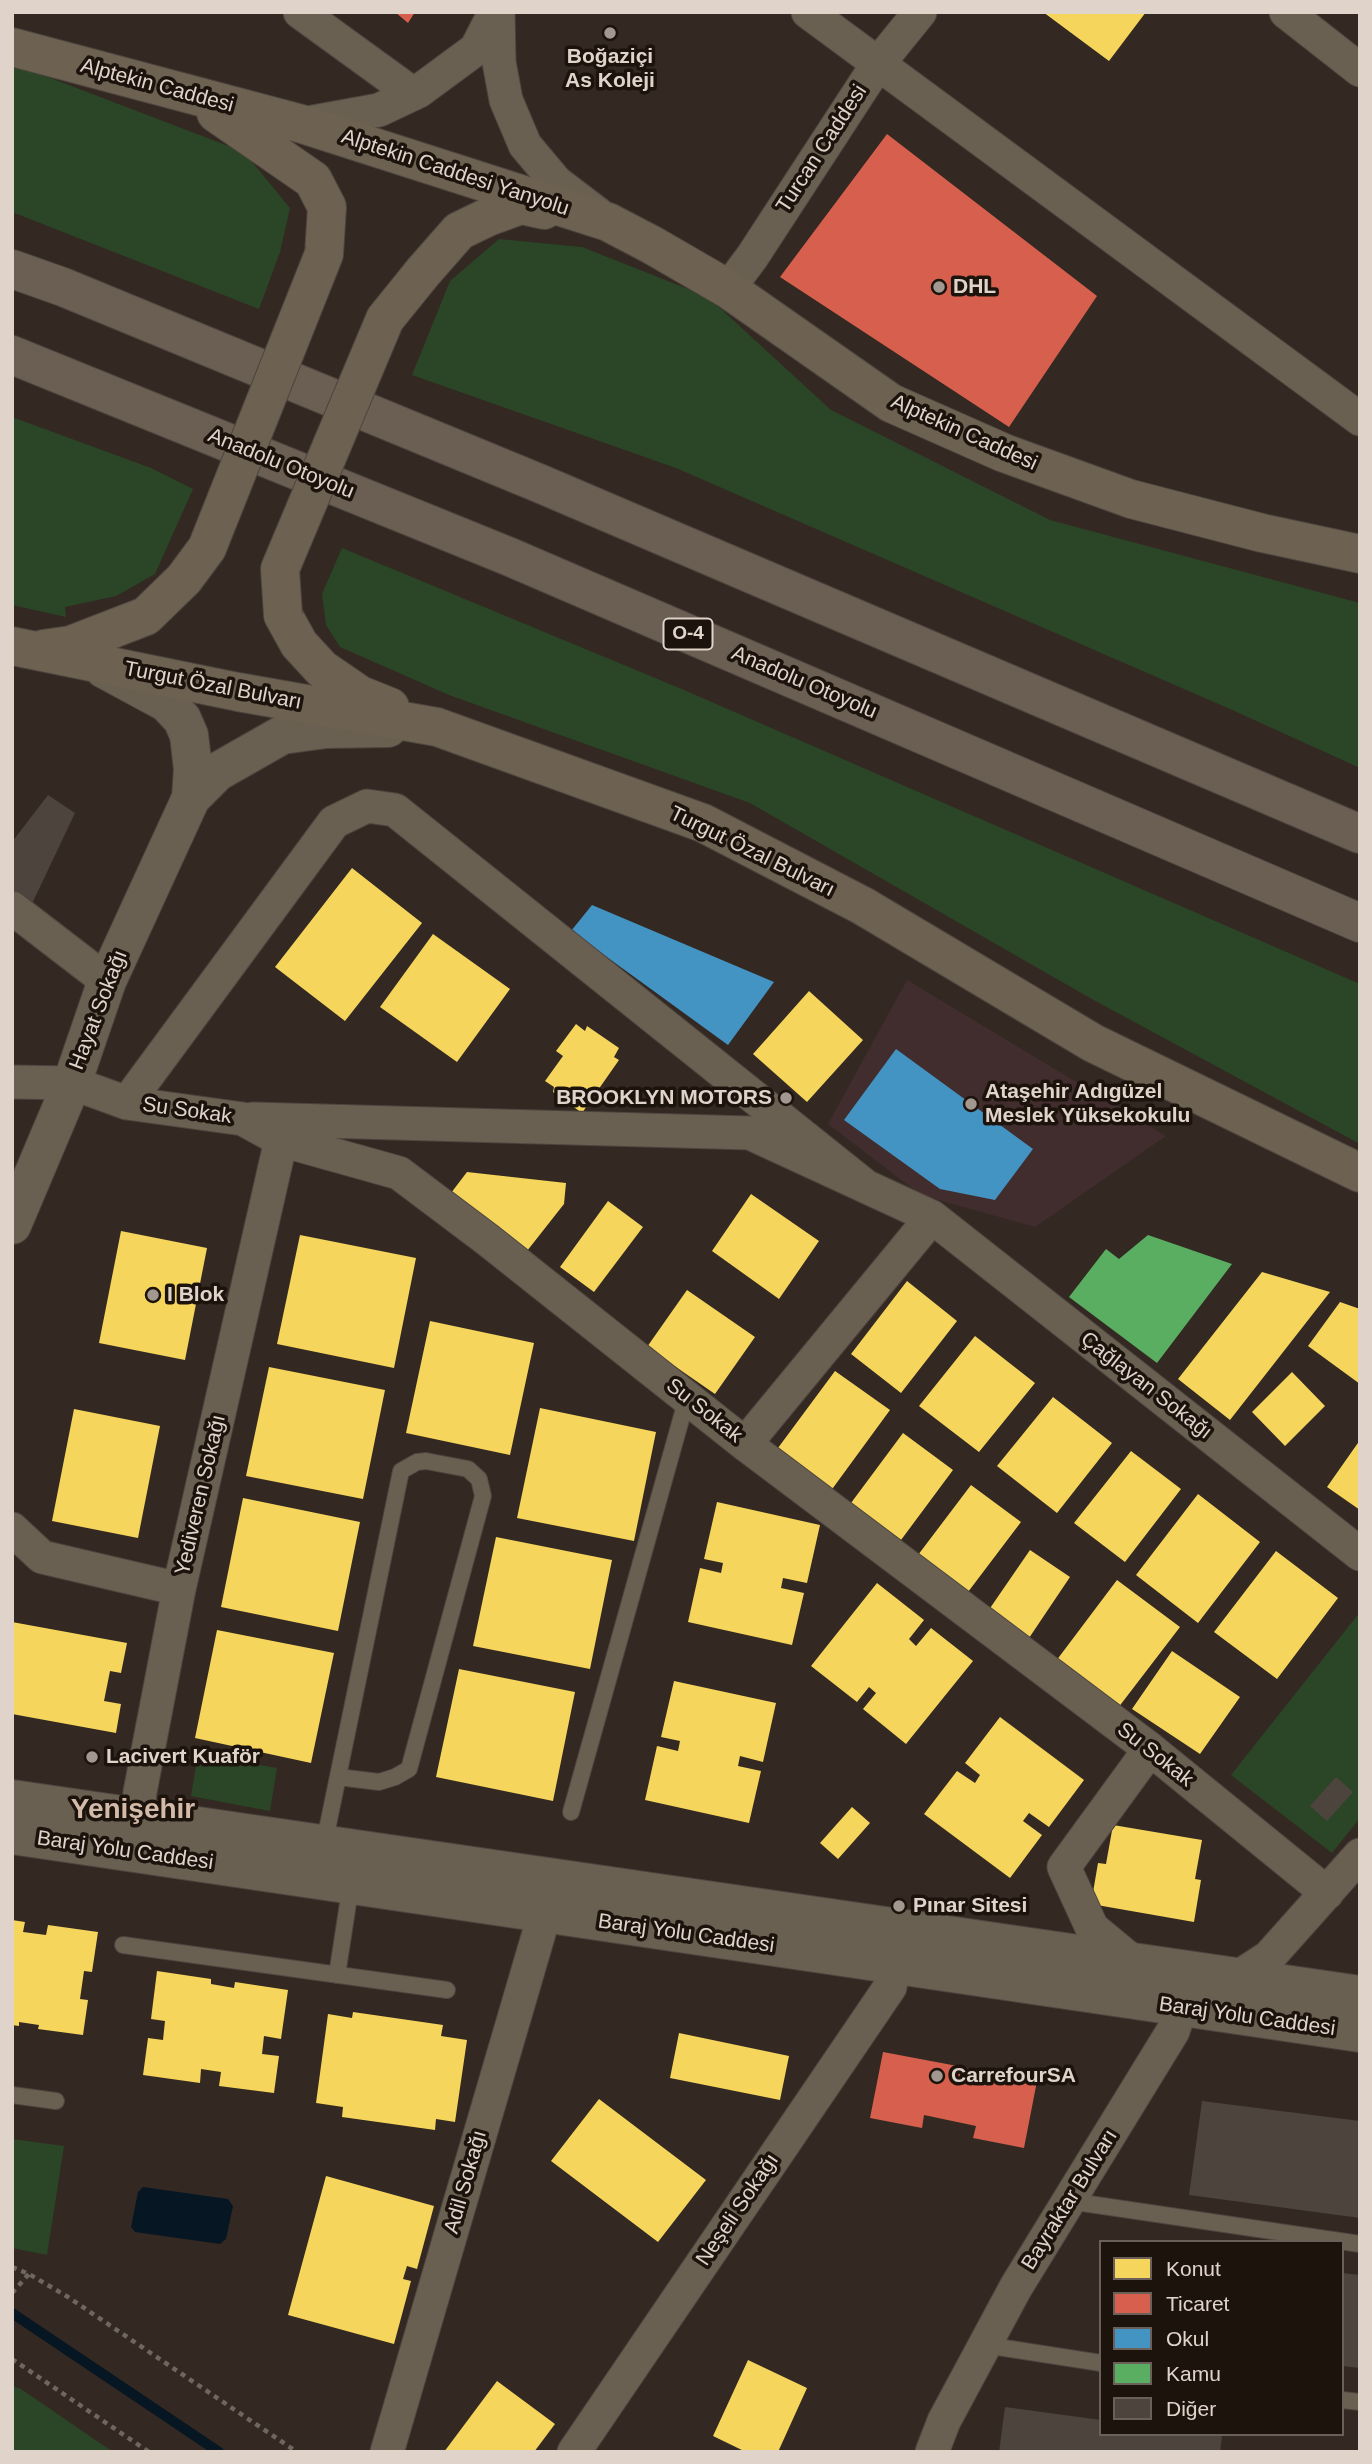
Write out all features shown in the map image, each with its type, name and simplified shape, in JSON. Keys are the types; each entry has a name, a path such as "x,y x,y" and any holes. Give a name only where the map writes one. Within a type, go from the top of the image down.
{"highway":[{"path":"12,269 63,287 541,484 1360,834"},
{"name":"Anadolu Otoyolu","path":"12,355 510,557 1360,923"}],"main road":[{"name":"Alptekin Caddesi","path":"12,47 302,124"},
{"path":"21,648 71,645 146,616 184,579 206,548 324,254 327,207 313,180 191,96"},
{"name":"Alptekin Caddesi Yanyolu","path":"302,124 608,222"},
{"path":"437,727 360,695 322,669 299,645 284,615 280,569 385,318 459,231 521,205 608,222"},
{"name":"Alptekin Caddesi","path":"608,222 728,289 891,403 1004,453 1130,499 1262,533 1360,554"},
{"name":"Turgut Özal Bulvarı","path":"21,648 437,727 702,823 863,906 1093,1043 1360,1173"}],"street":[{"path":"300,12 413,94"},
{"path":"302,124 379,110 413,94 476,49 496,12"},
{"path":"496,12 499,62 506,100 525,145 556,182 608,222"},
{"path":"808,12 1360,419"},
{"name":"Turcan Caddesi","path":"728,289 752,257 877,65 920,12"},
{"path":"1286,12 1360,71"},
{"path":"96,664 167,703 182,719 189,735 193,769 191,798"},
{"path":"191,798 217,772 282,735 326,729 437,727"},
{"name":"Hayat Sokağı","path":"12,1225 72,1083 107,981 191,798"},
{"path":"127,1103 334,822 367,806 395,810 864,1185"},
{"path":"12,908 107,981"},
{"name":"Su Sokak","path":"12,1082 72,1083 127,1103 243,1119 281,1140 399,1173 488,1240 745,1444 1150,1749 1327,1893"},
{"name":"Çağlayan Sokağı","path":"243,1119 750,1133 932,1217 1360,1554"},
{"name":"Yediveren Sokağı","path":"135,1834 140,1792 179,1589 281,1140"},
{"path":"745,1444 932,1217"},
{"path":"12,1529 42,1557 179,1589"},
{"path":"1150,1749 1064,1867 1092,1928 1134,1961 1181,2007 1269,1957 1360,1855"},
{"name":"Baraj Yolu Caddesi","path":"12,1799 135,1834 351,1884 1360,2033"},
{"name":"Baraj Yolu Caddesi","path":"12,1835 135,1834 324,1844 1360,1995"},
{"name":"Adil Sokağı","path":"387,2452 536,1946 543,1912"},
{"name":"Neşeli Sokağı","path":"574,2452 890,1987 894,1965"},
{"name":"Bayraktar Bulvarı","path":"932,2452 944,2421 1016,2287 1173,2031 1181,2007"}],"lane":[{"path":"571,1812 687,1398"},
{"path":"324,1844 401,1471 417,1461 468,1469 479,1479 483,1496 409,1769 379,1782 338,1777"},
{"path":"337,1975 351,1884"},
{"path":"123,1945 447,1990"},
{"path":"12,2095 56,2101"},
{"path":"1069,2202 1332,2240"},
{"path":"985,2345 1099,2363"}],"path":[{"path":"12,2267 68,2297 297,2452"},
{"path":"12,2293 29,2274"},
{"path":"12,2360 149,2452"}],"shaded area":[{"path":"907,980 1166,1136 1035,1227 921,1195 828,1124"}],"green space":[{"path":"12,67 40,74 244,152 290,208 280,252 259,309 12,212"},
{"path":"499,239 582,247 708,297 831,410 1050,520 1360,603 1360,768 676,468 412,375 450,281"},
{"path":"12,417 151,468 193,489 155,574 116,596 65,607 66,617 12,605"},
{"path":"342,548 684,690 1360,984 1360,1144 1090,998 750,803 449,695 340,647 326,625 322,594"},
{"path":"1360,1612 1360,1818 1332,1853 1231,1775"},
{"path":"198,1754 277,1768 270,1811 191,1796"},
{"path":"12,2139 64,2146 47,2255 12,2248"},
{"path":"12,2386 21,2389 113,2452 12,2452"}],"water":[{"path":"143,2187 228,2199 233,2206 226,2239 220,2244 135,2232 131,2227 138,2192"}],"building: Konut":[{"path":"1043,12 1146,12 1109,61"},
{"path":"352,868 422,923 345,1021 275,967"},
{"path":"433,934 510,989 457,1062 380,1007"},
{"path":"809,991 863,1040 807,1102 753,1054"},
{"path":"576,1024 585,1031 587,1026 619,1048 614,1057 619,1060 582,1113 553,1092 554,1087 545,1081 563,1056 556,1051"},
{"path":"467,1172 566,1183 564,1204 527,1251 451,1193"},
{"path":"751,1194 819,1241 779,1299 712,1251"},
{"path":"608,1201 643,1227 594,1292 560,1267"},
{"name":"I Blok","path":"121,1231 207,1248 185,1360 99,1343"},
{"path":"300,1235 416,1258 394,1368 277,1344"},
{"path":"1262,1272 1330,1292 1230,1420 1178,1379"},
{"path":"907,1281 957,1321 901,1393 851,1354"},
{"path":"687,1290 755,1337 715,1394 647,1347"},
{"path":"1340,1302 1360,1309 1360,1384 1308,1346"},
{"path":"430,1321 534,1343 510,1455 406,1433"},
{"path":"975,1336 1035,1383 979,1452 919,1406"},
{"path":"269,1367 385,1390 363,1499 246,1476"},
{"path":"835,1371 890,1410 830,1492 775,1452"},
{"path":"1292,1372 1325,1406 1285,1446 1252,1412"},
{"path":"1053,1397 1112,1443 1057,1513 997,1466"},
{"path":"540,1408 656,1432 634,1541 517,1518"},
{"path":"74,1409 160,1426 138,1538 52,1521"},
{"path":"903,1433 953,1470 901,1540 851,1503"},
{"path":"1360,1440 1360,1510 1327,1487"},
{"path":"1131,1451 1181,1489 1125,1562 1074,1523"},
{"path":"971,1485 1021,1522 968,1592 918,1555"},
{"path":"1198,1494 1260,1542 1198,1623 1136,1575"},
{"path":"243,1498 360,1522 338,1631 221,1607"},
{"path":"717,1502 820,1525 807,1583 783,1578 781,1588 804,1593 792,1645 688,1622 700,1568 721,1573 723,1563 704,1559"},
{"path":"496,1537 612,1560 590,1669 473,1646"},
{"path":"1030,1550 1070,1577 1027,1641 986,1614"},
{"path":"1276,1551 1338,1598 1277,1679 1214,1632"},
{"path":"1117,1580 1180,1627 1118,1708 1056,1661"},
{"path":"877,1583 924,1620 909,1639 916,1646 931,1628 973,1661 906,1744 863,1709 876,1693 869,1687 857,1702 811,1666"},
{"path":"12,1622 127,1643 121,1673 110,1671 104,1701 121,1704 116,1733 12,1714"},
{"path":"217,1630 334,1653 311,1763 195,1738"},
{"path":"1172,1651 1240,1697 1200,1754 1132,1709"},
{"path":"459,1669 575,1692 553,1801 436,1777"},
{"path":"674,1681 776,1703 763,1762 740,1756 738,1766 761,1771 749,1823 645,1800 657,1746 678,1751 680,1741 661,1737"},
{"path":"1000,1717 1084,1780 1049,1827 1029,1813 1023,1821 1042,1835 1010,1878 924,1814 957,1771 975,1783 980,1775 965,1763"},
{"path":"852,1807 870,1823 838,1859 820,1843"},
{"path":"1113,1825 1202,1840 1195,1879 1201,1880 1194,1922 1091,1904 1098,1863 1106,1864"},
{"path":"12,1920 25,1922 23,1932 46,1935 48,1925 98,1932 92,1972 84,1971 80,1999 88,2000 83,2035 38,2029 39,2025 19,2022 19,2026 12,2025"},
{"path":"157,1971 211,1979 211,1984 234,1988 235,1982 288,1990 281,2039 264,2036 262,2054 279,2056 274,2093 219,2086 221,2072 201,2069 200,2083 143,2075 148,2038 163,2040 165,2021 151,2019"},
{"path":"353,2012 443,2025 441,2036 467,2040 455,2122 436,2119 435,2130 342,2117 343,2107 316,2103 328,2014 352,2018"},
{"path":"679,2033 789,2056 780,2100 670,2078"},
{"path":"599,2099 706,2180 658,2242 551,2161"},
{"path":"326,2176 434,2206 417,2269 407,2266 403,2279 411,2281 394,2344 288,2315"},
{"path":"748,2360 807,2388 778,2452 746,2452 713,2436"},
{"path":"497,2381 555,2424 534,2452 444,2452"}],"building: Ticaret":[{"path":"395,12 415,12 408,23"},
{"name":"DHL","path":"887,134 1097,296 1009,427 780,277"},
{"path":"883,2052 1037,2081 1024,2148 973,2138 976,2126 924,2115 922,2128 870,2118"}],"building: Okul":[{"path":"592,905 774,982 728,1045 571,931"},
{"path":"896,1049 1033,1149 995,1200 940,1189 844,1120"}],"building: Kamu":[{"path":"1148,1235 1232,1264 1157,1363 1069,1297 1106,1249 1119,1259"}],"building: Diğer":[{"path":"48,795 75,813 30,908 12,897 12,842"},
{"path":"1336,1777 1353,1792 1327,1821 1310,1806"},
{"path":"1202,2101 1360,2121 1360,2218 1189,2195"},
{"path":"1344,2273 1360,2275 1360,2368 1344,2366"},
{"path":"1005,2407 1099,2420 1099,2436 1222,2436 1220,2452 999,2452"}],"waterway":[{"path":"12,2313 219,2452"}],"place":[{"name":"Boğaziçi As Koleji","path":"610,33"},
{"name":"DHL","path":"939,287"},
{"name":"BROOKLYN MOTORS","path":"786,1098"},
{"name":"Ataşehir Adıgüzel Meslek Yüksekokulu","path":"971,1104"},
{"name":"I Blok","path":"153,1295"},
{"name":"Lacivert Kuaför","path":"92,1757"},
{"name":"Pınar Sitesi","path":"899,1906"},
{"name":"CarrefourSA","path":"937,2076"}],"district":[{"name":"Yenişehir","path":"133,1810"}]}
